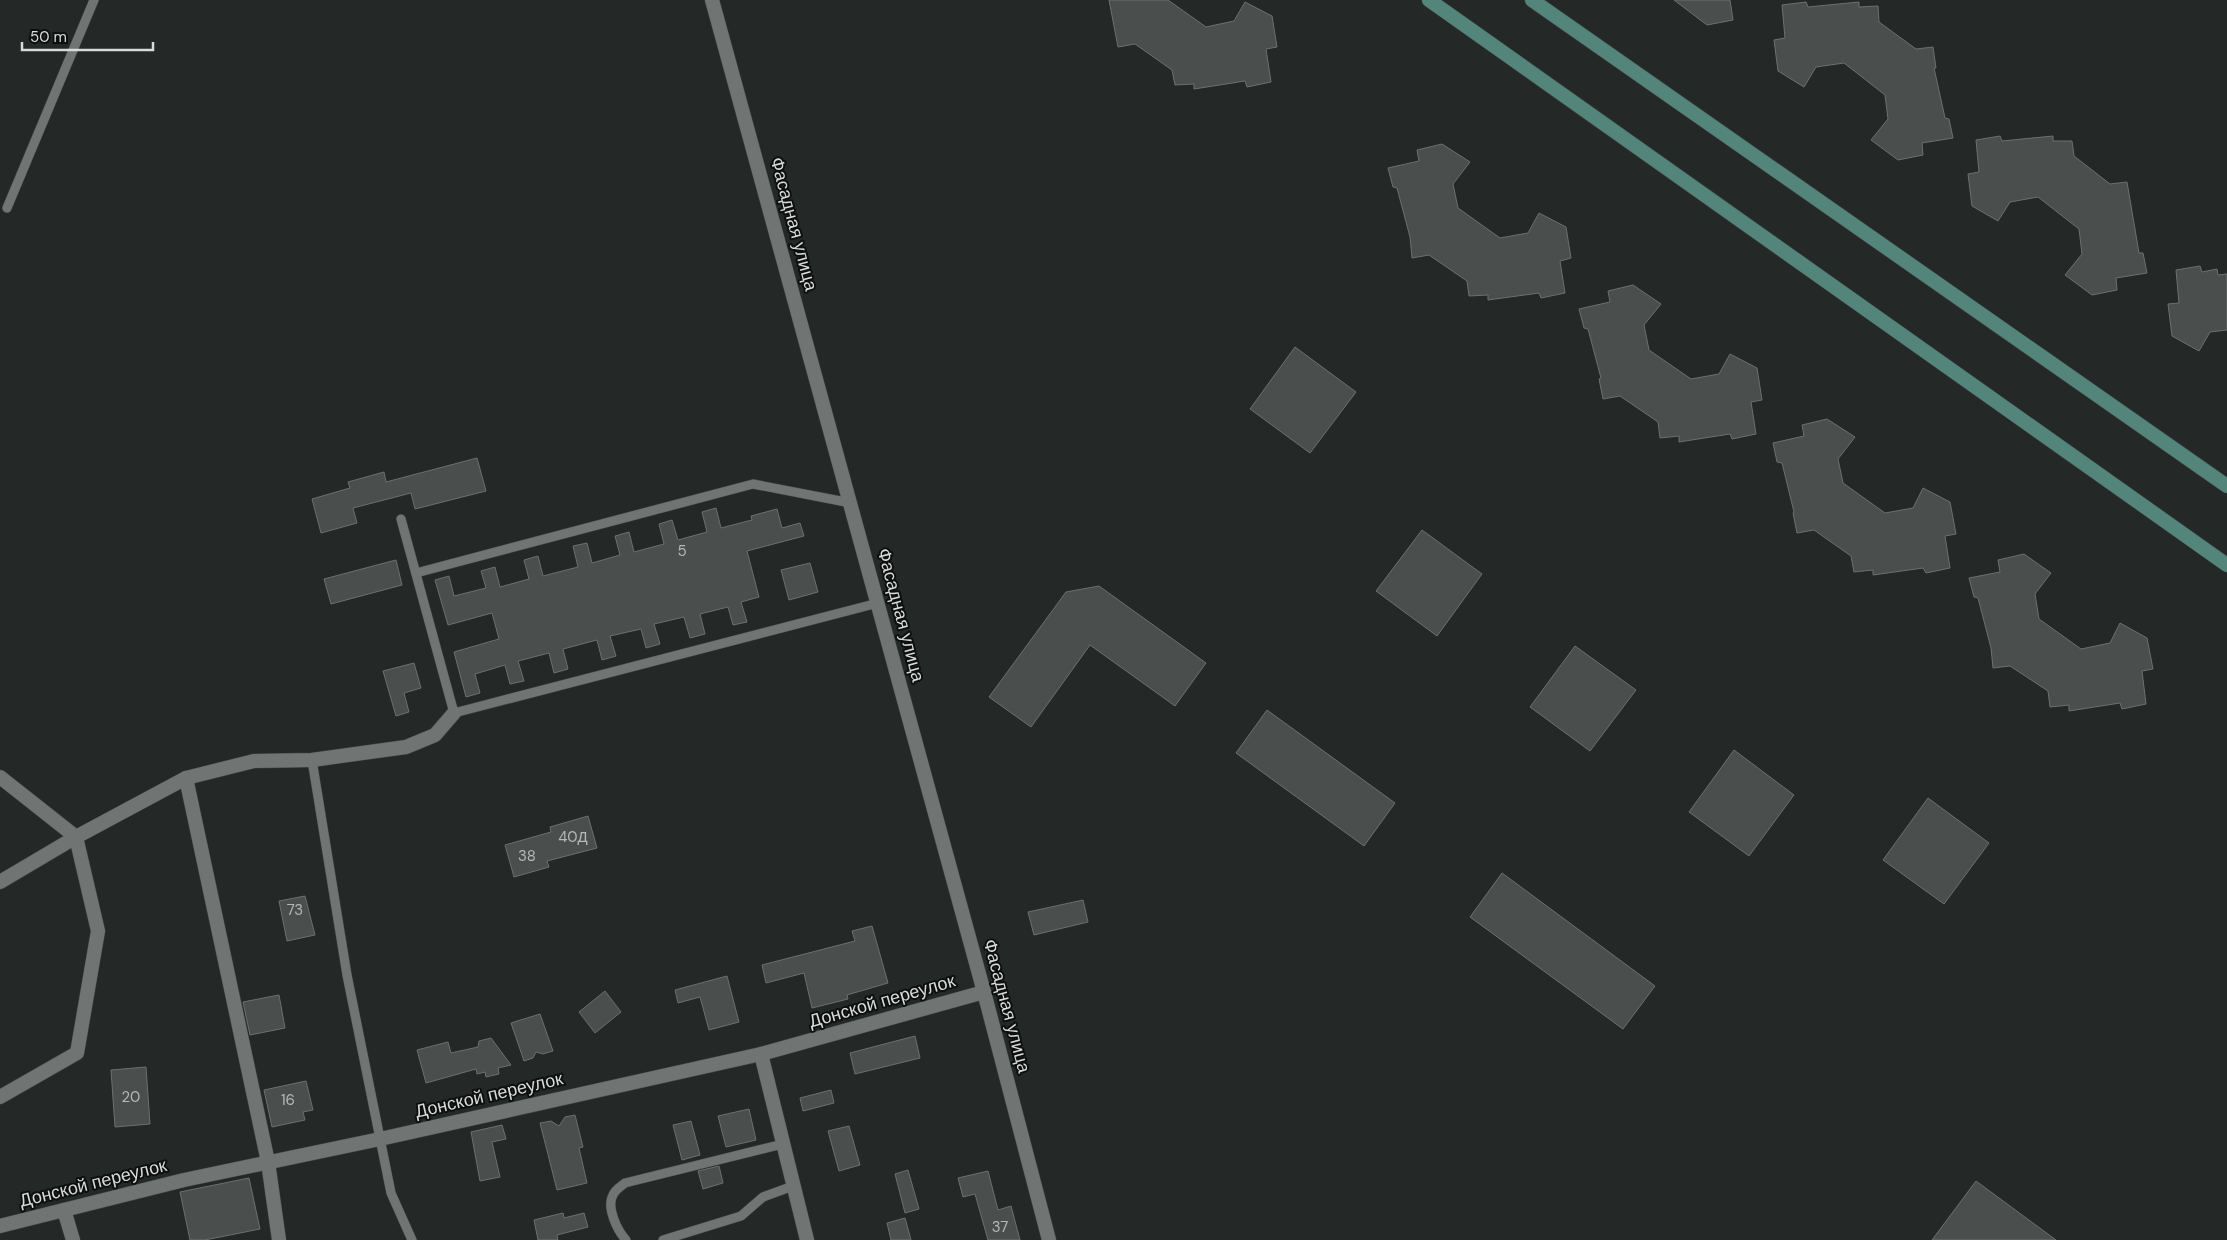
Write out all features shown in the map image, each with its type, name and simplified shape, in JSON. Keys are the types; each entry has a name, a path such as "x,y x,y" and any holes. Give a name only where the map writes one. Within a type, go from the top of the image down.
{"main road":[{"path":"1429,0 2227,565"},
{"path":"1532,0 2227,486"}],"street":[{"name":"Фасадная улица","path":"712,0 984,992 1049,1240"},
{"path":"0,882 76,837 186,778 254,761 312,760 406,748 435,735 454,713"},
{"path":"0,777 76,837 98,931 77,1053 0,1097"},
{"path":"186,778 268,1162 280,1240"},
{"name":"Донской переулок","path":"0,1226 184,1180 380,1139 761,1054 984,992"},
{"path":"761,1054 807,1240"},
{"path":"64,1210 73,1240"}],"lane":[{"path":"6,208 94,0"},
{"path":"416,573 753,484 851,503"},
{"path":"401,519 454,713 878,603"},
{"path":"312,760 346,975 391,1193 412,1240"},
{"path":"626,1240 621,1235 610,1201 614,1192 625,1183 783,1144"},
{"path":"663,1240 741,1216 763,1197 794,1186"}],"building":[{"path":"1109,0 1168,0 1206,27 1234,21 1245,2 1272,16 1277,47 1266,49 1271,82 1247,87 1245,81 1194,89 1194,84 1175,85 1172,70 1135,44 1118,47"},
{"path":"1674,0 1730,0 1733,20 1707,25"},
{"path":"1806,2 1808,7 1859,2 1859,7 1878,6 1879,22 1916,49 1933,47 1936,68 1934,68 1945,118 1949,119 1953,138 1922,143 1923,155 1898,160 1871,140 1888,119 1885,95 1844,63 1816,67 1804,87 1778,71 1774,40 1785,38 1782,5"},
{"path":"2000,136 2002,141 2053,136 2053,141 2072,141 2074,156 2110,184 2127,182 2139,253 2143,253 2147,273 2116,278 2117,290 2092,295 2065,275 2082,254 2079,229 2038,197 2010,202 1998,221 1972,206 1968,174 1979,172 1976,140"},
{"path":"1442,144 1470,162 1453,184 1458,208 1500,238 1528,233 1539,213 1566,227 1571,258 1560,261 1565,293 1541,298 1539,293 1488,300 1488,295 1469,296 1467,281 1429,255 1412,258 1410,237 1397,188 1393,187 1388,168 1419,161 1417,150"},
{"path":"2200,266 2202,272 2217,269 2218,275 2227,274 2227,330 2210,332 2199,351 2172,336 2168,304 2179,303 2176,270"},
{"path":"1633,285 1661,304 1644,325 1649,350 1691,379 1719,374 1730,354 1757,368 1762,400 1751,402 1756,434 1732,439 1730,434 1679,442 1679,436 1660,438 1658,422 1620,396 1603,399 1599,379 1601,378 1588,329 1584,328 1579,309 1610,302 1608,291"},
{"path":"1295,347 1356,392 1310,453 1250,409"},
{"path":"1827,419 1855,437 1838,459 1843,483 1885,513 1913,508 1923,488 1950,502 1956,534 1945,536 1950,568 1926,573 1923,568 1873,575 1873,570 1854,572 1851,556 1814,530 1797,533 1782,463 1777,462 1773,443 1804,436 1802,425"},
{"path":"477,458 486,491 415,509 411,493 353,508 357,523 321,533 312,499 350,488 348,482 384,472 386,482"},
{"path":"716,508 721,528 752,520 751,516 777,509 782,528 800,523 804,536 747,551 759,597 741,602 747,622 733,625 728,607 700,614 705,634 690,638 684,617 654,624 660,644 646,648 641,629 610,636 616,656 602,660 597,640 563,649 568,669 554,673 549,653 518,661 524,681 510,684 505,665 475,674 480,693 466,697 454,652 499,639 492,613 448,625 435,580 449,576 454,596 486,588 481,571 495,567 500,587 529,579 524,560 538,556 543,576 578,567 573,546 587,543 592,563 620,555 615,536 629,532 634,552 664,544 659,524 672,520 678,540 707,532 702,512"},
{"path":"1422,530 1482,574 1437,636 1376,591"},
{"path":"2024,554 2051,573 2035,594 2039,619 2081,649 2110,643 2120,623 2147,638 2153,669 2142,671 2146,704 2122,709 2120,703 2069,711 2069,705 2050,707 2048,691 2010,666 1993,668 1991,648 1978,598 1974,597 1969,578 2000,572 1998,560"},
{"path":"396,560 402,585 331,604 324,579"},
{"path":"810,563 818,592 789,600 781,570"},
{"path":"1099,586 1206,663 1175,706 1090,645 1031,727 989,697 1066,592"},
{"path":"1575,646 1636,690 1590,751 1530,707"},
{"path":"414,663 421,688 404,693 409,712 396,716 383,671"},
{"path":"1267,710 1395,803 1364,846 1236,753"},
{"path":"1734,750 1794,795 1749,856 1689,812"},
{"path":"1928,798 1989,843 1944,904 1883,860"},
{"path":"588,816 597,848 547,861 549,867 514,877 505,845 551,832 550,827"},
{"path":"1502,873 1655,986 1623,1029 1470,917"},
{"path":"305,896 315,935 287,941 279,901"},
{"path":"1083,900 1088,922 1034,935 1028,912"},
{"path":"872,926 888,983 847,995 848,999 812,1008 804,973 766,983 762,965 855,941 852,931"},
{"path":"727,976 739,1022 709,1030 700,997 678,1003 675,990"},
{"path":"605,991 621,1012 595,1033 579,1012"},
{"path":"279,995 285,1028 250,1035 243,1002"},
{"path":"540,1014 553,1051 543,1054 536,1052 533,1058 524,1061 511,1023"},
{"path":"915,1036 920,1058 855,1074 850,1053"},
{"path":"491,1038 511,1065 498,1068 499,1074 486,1077 485,1072 477,1074 476,1069 426,1083 417,1050 448,1042 451,1053 478,1047 479,1041"},
{"path":"146,1067 150,1124 115,1127 111,1070"},
{"path":"306,1081 313,1110 303,1112 305,1120 272,1127 264,1090"},
{"path":"831,1090 834,1103 803,1111 800,1098"},
{"path":"749,1109 756,1140 726,1147 718,1116"},
{"path":"575,1115 583,1147 579,1148 587,1183 557,1190 540,1123 551,1121 559,1126 565,1117"},
{"path":"691,1121 700,1155 682,1160 673,1125"},
{"path":"502,1125 506,1139 492,1142 500,1177 480,1181 471,1132"},
{"path":"849,1126 860,1165 839,1171 828,1131"},
{"path":"719,1166 723,1183 703,1189 698,1171"},
{"path":"908,1170 919,1209 905,1213 895,1174"},
{"path":"988,1171 998,1210 1011,1206 1020,1240 988,1240 975,1194 963,1197 958,1178"},
{"path":"249,1178 260,1229 205,1240 190,1240 180,1192"},
{"path":"1976,1181 2056,1240 1932,1240"},
{"path":"563,1213 564,1218 584,1213 588,1227 557,1235 558,1240 538,1240 534,1220"},
{"path":"905,1218 911,1240 891,1240 887,1223"}]}
